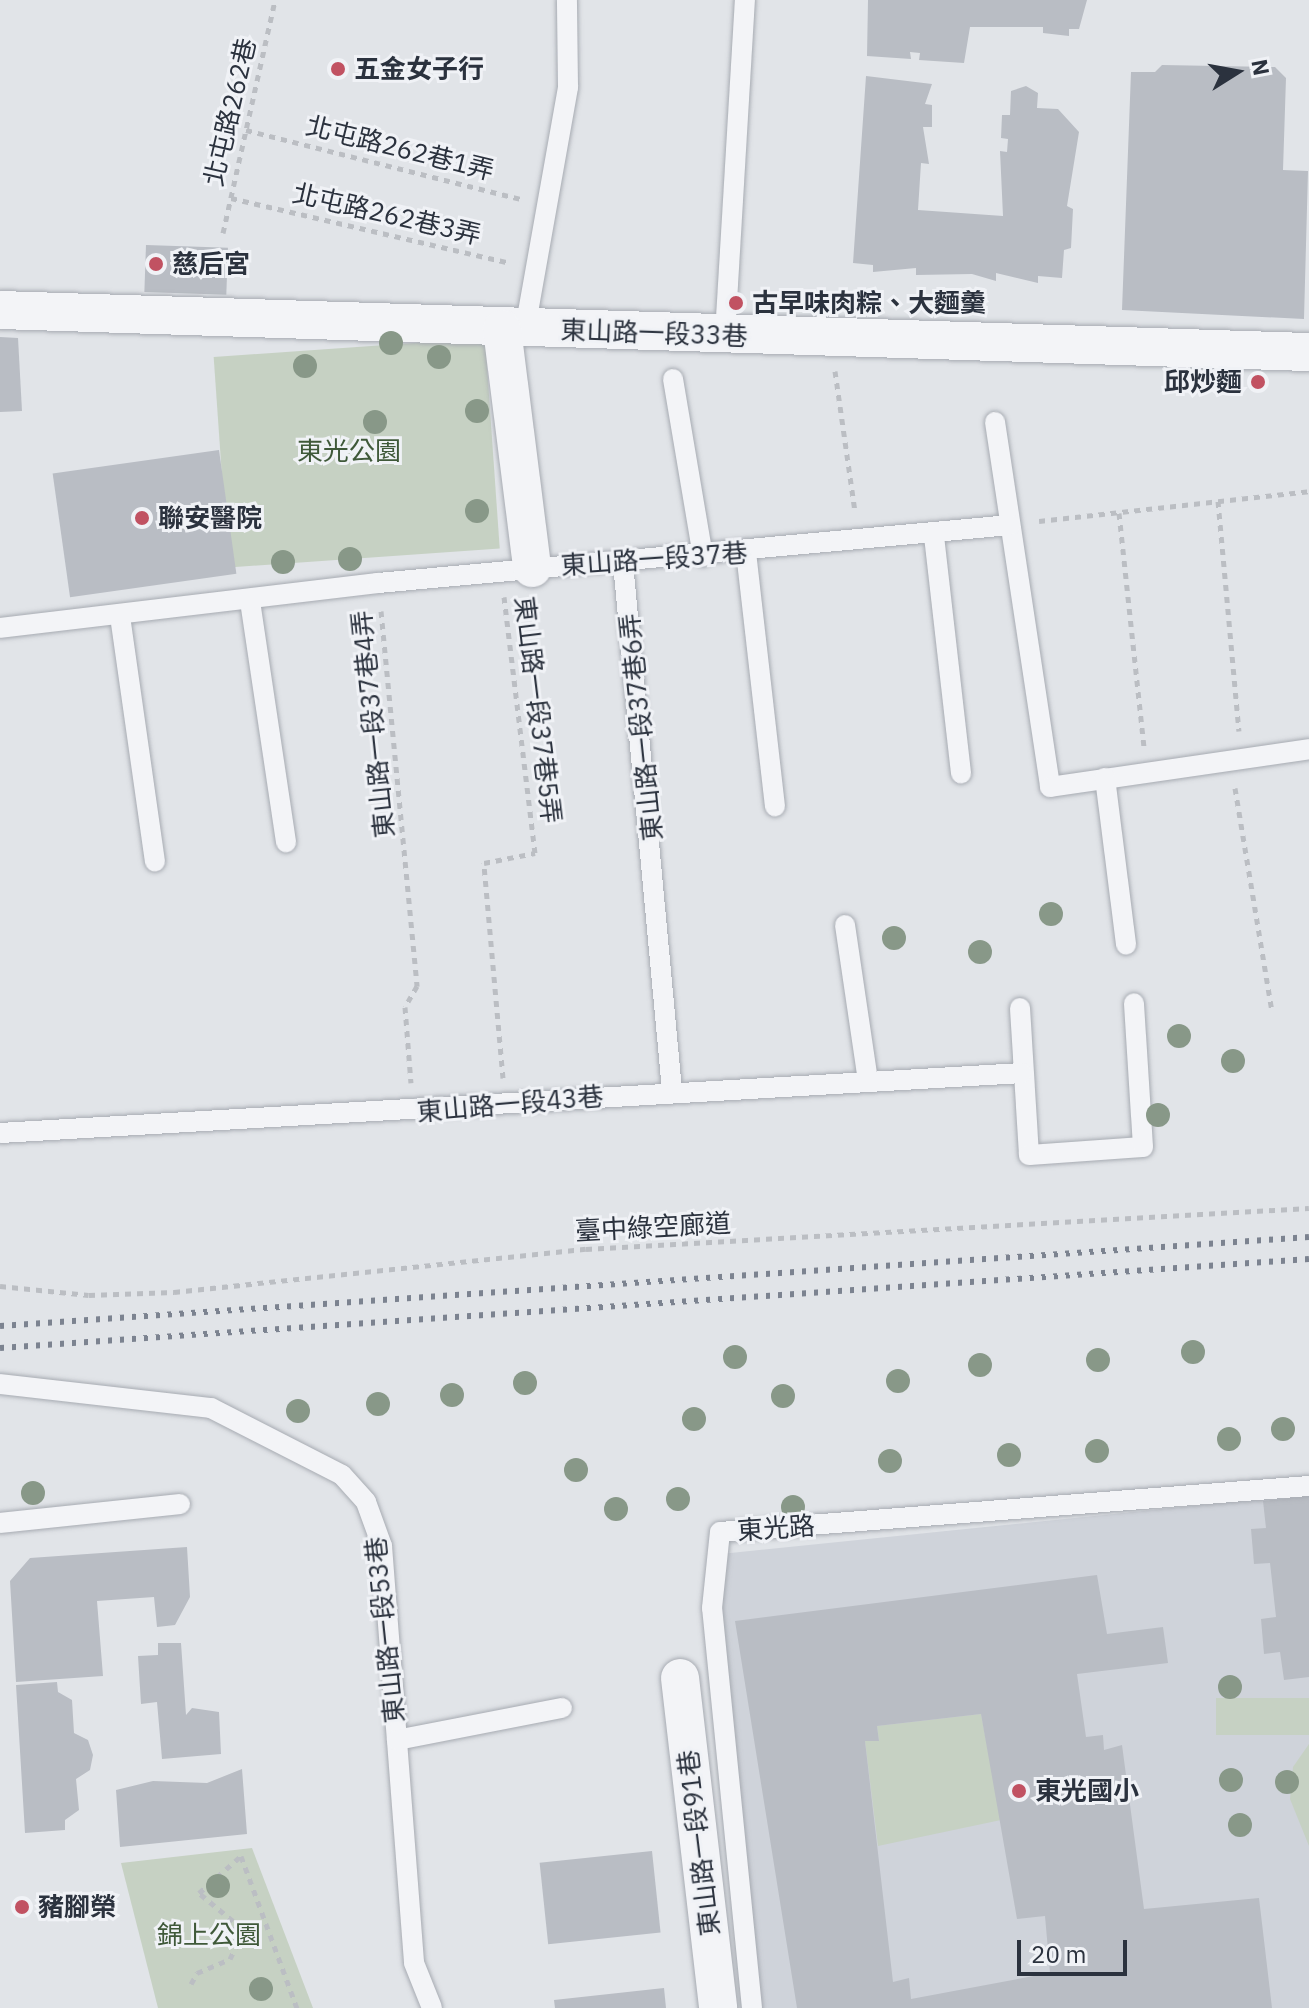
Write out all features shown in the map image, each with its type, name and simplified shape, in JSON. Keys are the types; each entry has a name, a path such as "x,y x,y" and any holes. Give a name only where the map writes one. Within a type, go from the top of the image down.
{"street":[{"name":"東山路一段33巷","path":"0,310 513,329 1309,352"},
{"path":"513,329 516,570"},
{"name":"東山路一段91巷","path":"680,1678 718,2008"}],"lane":[{"path":"513,329 534,269 568,87 567,0"},
{"path":"725,335 745,0"},
{"path":"673,379 703,556"},
{"path":"995,422 1050,787 1235,757 1309,749"},
{"name":"東山路一段37巷","path":"0,628 250,601 378,583 859,543 1010,525"},
{"path":"934,536 961,773"},
{"path":"746,552 775,806"},
{"name":"東山路一段37巷6弄","path":"623,563 659,891 672,1090"},
{"path":"250,601 286,842"},
{"path":"120,616 155,862"},
{"path":"1105,778 1126,945"},
{"path":"845,925 868,1080"},
{"path":"1020,1008 1021,1073 1029,1155 1143,1147 1134,1003"},
{"name":"東山路一段43巷","path":"0,1133 413,1112 672,1090 1021,1073"},
{"name":"東山路一段53巷","path":"0,1384 211,1408 342,1475 366,1502 382,1546 414,1963 432,2008"},
{"name":"東光路","path":"752,2008 712,1608 720,1532 1309,1486"},
{"path":"0,1523 180,1504"},
{"path":"397,1740 562,1708"}],"path":[{"name":"北屯路262巷","path":"223,233 275,0"},
{"name":"北屯路262巷1弄","path":"246,130 544,205"},
{"name":"北屯路262巷3弄","path":"231,198 534,269"},
{"path":"830,339 859,543"},
{"path":"1010,525 1309,491"},
{"path":"1218,501 1235,757 1272,1012"},
{"path":"1119,513 1146,772"},
{"name":"東山路一段37巷5弄","path":"506,1104 484,863 535,853 516,570"},
{"name":"東山路一段37巷4弄","path":"378,583 408,861 417,986 405,1007 413,1112"},
{"name":"臺中綠空廊道","path":"0,1286 89,1295 174,1292 586,1249 1309,1208"},
{"path":"191,1984 197,1973 230,1959 237,1944 233,1921 199,1893 232,1856 241,1856 297,2008"}],"shaded area":[{"name":"東光國小","path":"1309,1494 1309,2008 745,2008 713,1574 721,1554"}],"green space":[{"name":"東光公園","path":"485,338 500,548 228,567 214,357"},
{"path":"1216,1698 1309,1698 1309,1735 1216,1735"},
{"path":"981,1714 1001,1820 878,1846 865,1741 879,1741 877,1726"},
{"path":"1309,1744 1309,1846 1290,1799 1293,1767"},
{"name":"錦上公園","path":"252,1848 313,2008 158,2008 121,1863"}],"building":[{"path":"868,0 1087,0 1079,29 1069,29 1069,36 1043,33 1043,27 970,27 964,63 919,60 920,53 910,52 911,59 867,56"},
{"path":"1162,65 1275,67 1286,78 1283,170 1308,171 1304,319 1122,310 1131,72 1155,72"},
{"path":"866,76 932,84 925,104 932,105 932,127 923,127 929,164 921,163 918,210 1003,216 1000,151 1007,152 1008,139 1001,138 1002,115 1010,115 1011,91 1026,86 1038,93 1037,108 1058,109 1079,132 1067,206 1073,209 1071,248 1064,250 1062,278 1038,276 1038,283 996,273 996,281 972,274 916,275 916,268 873,272 873,265 853,263"},
{"path":"146,245 228,248 226,295 144,292"},
{"path":"0,337 18,338 22,411 0,412"},
{"name":"聯安醫院","path":"219,450 236,574 70,597 53,473"},
{"path":"1309,1496 1309,1677 1284,1680 1280,1652 1264,1654 1261,1619 1276,1617 1270,1563 1254,1564 1251,1529 1266,1528 1263,1501"},
{"path":"187,1547 190,1597 175,1625 157,1627 154,1597 97,1601 103,1676 16,1682 10,1581 30,1558"},
{"path":"1097,1575 1107,1634 1163,1627 1168,1663 1077,1674 1086,1737 1103,1735 1104,1750 1122,1745 1144,1909 1259,1898 1272,2008 797,2008 735,1621","holes":["981,1714 1017,1919 1045,1916 1050,1973 911,1999 909,1978 893,1982 865,1741 879,1741 877,1726"]},
{"path":"158,1643 181,1643 186,1715 192,1708 219,1712 221,1754 162,1759 157,1702 141,1704 138,1656 158,1655"},
{"path":"57,1682 58,1692 72,1700 74,1733 88,1740 93,1755 90,1770 76,1779 79,1810 65,1820 65,1830 25,1833 16,1685"},
{"path":"242,1769 247,1834 120,1847 116,1790 153,1781 207,1783"},
{"path":"652,1851 661,1933 548,1944 540,1863"},
{"path":"664,1988 666,2008 555,2008 554,2000"}],"railway":[{"path":"0,1326 1309,1237"},
{"path":"0,1348 1309,1259"}],"place":[{"name":"五金女子行","path":"338,69"},
{"name":"慈后宮","path":"156,264"},
{"name":"古早味肉粽、大麵羹","path":"736,303"},
{"name":"邱炒麵","path":"1258,382"},
{"name":"聯安醫院","path":"142,518"},
{"name":"東光國小","path":"1019,1791"},
{"name":"豬腳榮","path":"22,1907"}]}
